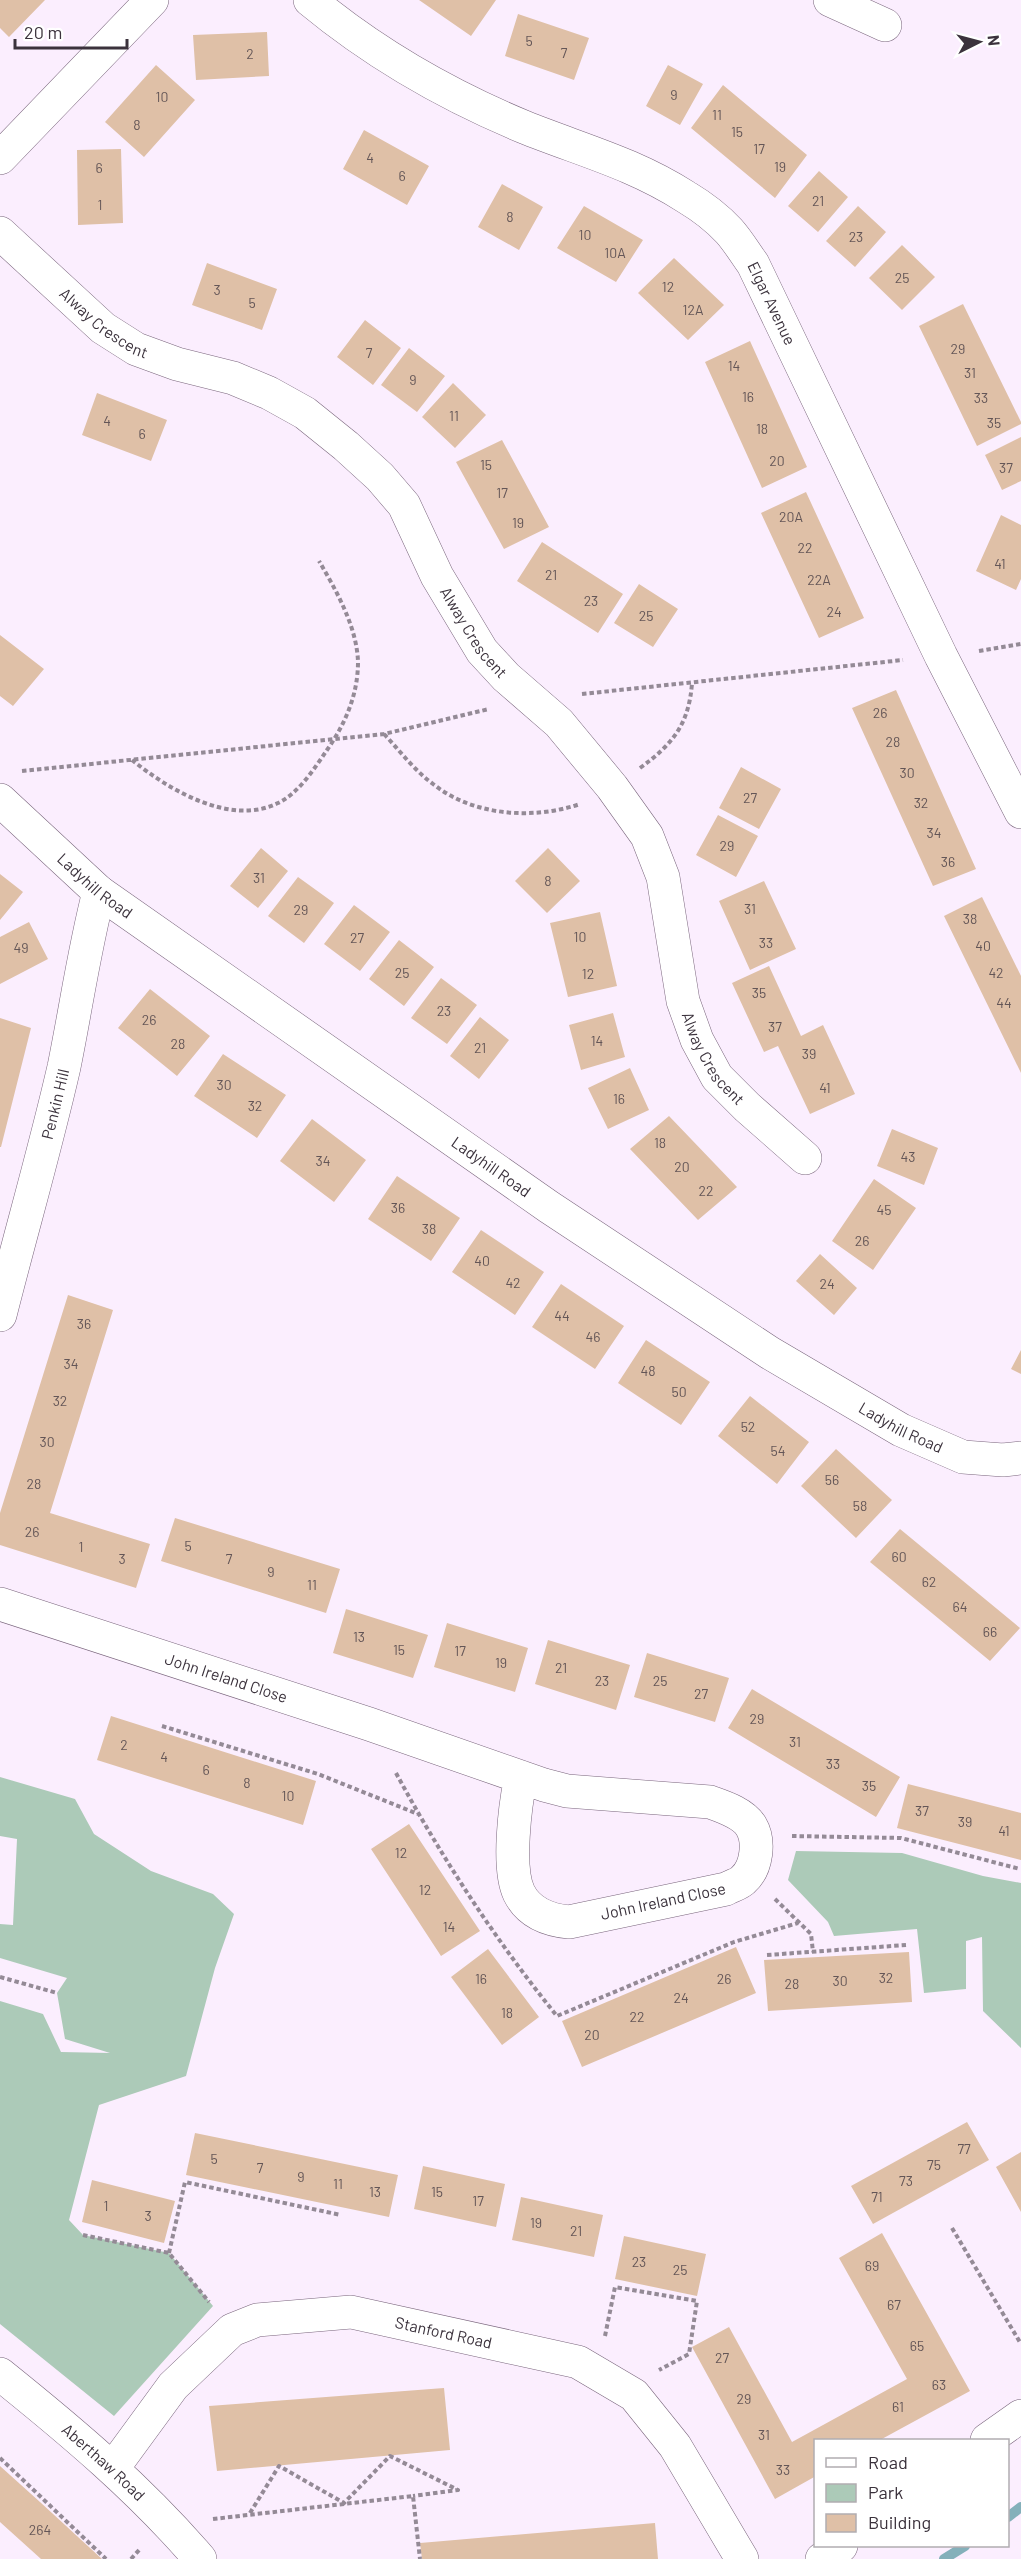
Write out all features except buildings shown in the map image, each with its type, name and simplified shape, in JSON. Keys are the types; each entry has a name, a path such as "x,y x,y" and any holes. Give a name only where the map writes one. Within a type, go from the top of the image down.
{"street":[{"path":"0,158 152,0"},
{"name":"Elgar Avenue","path":"310,0 339,24 438,87 525,127 626,164 682,194 729,230 753,264 941,656 1021,812"},
{"path":"831,0 885,25"},
{"name":"Alway Crescent","path":"0,233 103,328 136,350 177,364 233,378 269,393 305,413 380,477 404,506 437,576 482,651 506,677 559,723 612,787 647,836 663,877 683,1001 702,1049 717,1077 755,1115 805,1158"},
{"name":"Ladyhill Road","path":"0,800 99,892 559,1213 780,1359 901,1430 963,1456 1003,1460 1021,1458"},
{"name":"Penkin Hill","path":"0,1315 50,1127 75,1009 85,944 99,892"},
{"name":"John Ireland Close","path":"0,1604 358,1720 567,1791 710,1802 730,1809 750,1826 757,1845 754,1863 744,1880 726,1889 568,1922 552,1920 531,1909 518,1892 513,1840 515,1805 521,1777"},
{"name":"Stanford Road","path":"113,2468 173,2386 232,2330 257,2320 351,2312 578,2362 634,2395 675,2446 742,2559"},
{"name":"Aberthaw Road","path":"0,2374 113,2468 171,2525 200,2559"},
{"path":"988,2439 1021,2416"},
{"path":"822,2559 840,2547"}],"path":[{"path":"132,759 168,785 202,801 230,809 261,808 278,804 302,783 346,722 355,690 358,661 351,628 342,603 319,561"},
{"path":"384,734 413,767 434,786 457,800 489,808 530,814 554,811 579,804 612,787 649,762 679,732 688,714 693,683"},
{"path":"162,1726 318,1773 418,1814"},
{"path":"750,1826 784,1836 901,1838 1020,1869"},
{"path":"776,1900 812,1934 813,1952"},
{"path":"767,1955 906,1945"},
{"path":"0,1977 57,1993"},
{"path":"169,2253 185,2182 342,2215"},
{"path":"952,2228 1021,2344"},
{"path":"82,2235 169,2253 232,2330"},
{"path":"615,2287 697,2301 690,2354 610,2381 615,2287"},
{"path":"171,2525 250,2513 344,2504 458,2490 390,2456 344,2504"},
{"path":"0,2458 106,2559"},
{"path":"250,2513 279,2466 344,2504"},
{"path":"412,2496 420,2559"},
{"path":"132,2541 145,2554"},
{"path":"131,2559 140,2549"}],"green space":[{"path":"0,1777 75,1799 94,1834 151,1871 213,1894 234,1914 215,1968 186,2076 99,2105 69,2220 83,2235 169,2253 213,2306 114,2416 0,2324 0,2001 43,2014 61,2052 110,2053 65,2039 57,1993 67,1978 0,1958 0,1924 13,1925 17,1839 0,1836"},
{"path":"796,1851 902,1853 983,1876 1021,1883 1021,2048 983,2011 982,1937 966,1941 966,1989 924,1993 917,1929 834,1936 828,1922 788,1880"}],"waterway":[{"path":"1009,2516 1021,2507"},
{"path":"944,2559 963,2547"}]}
